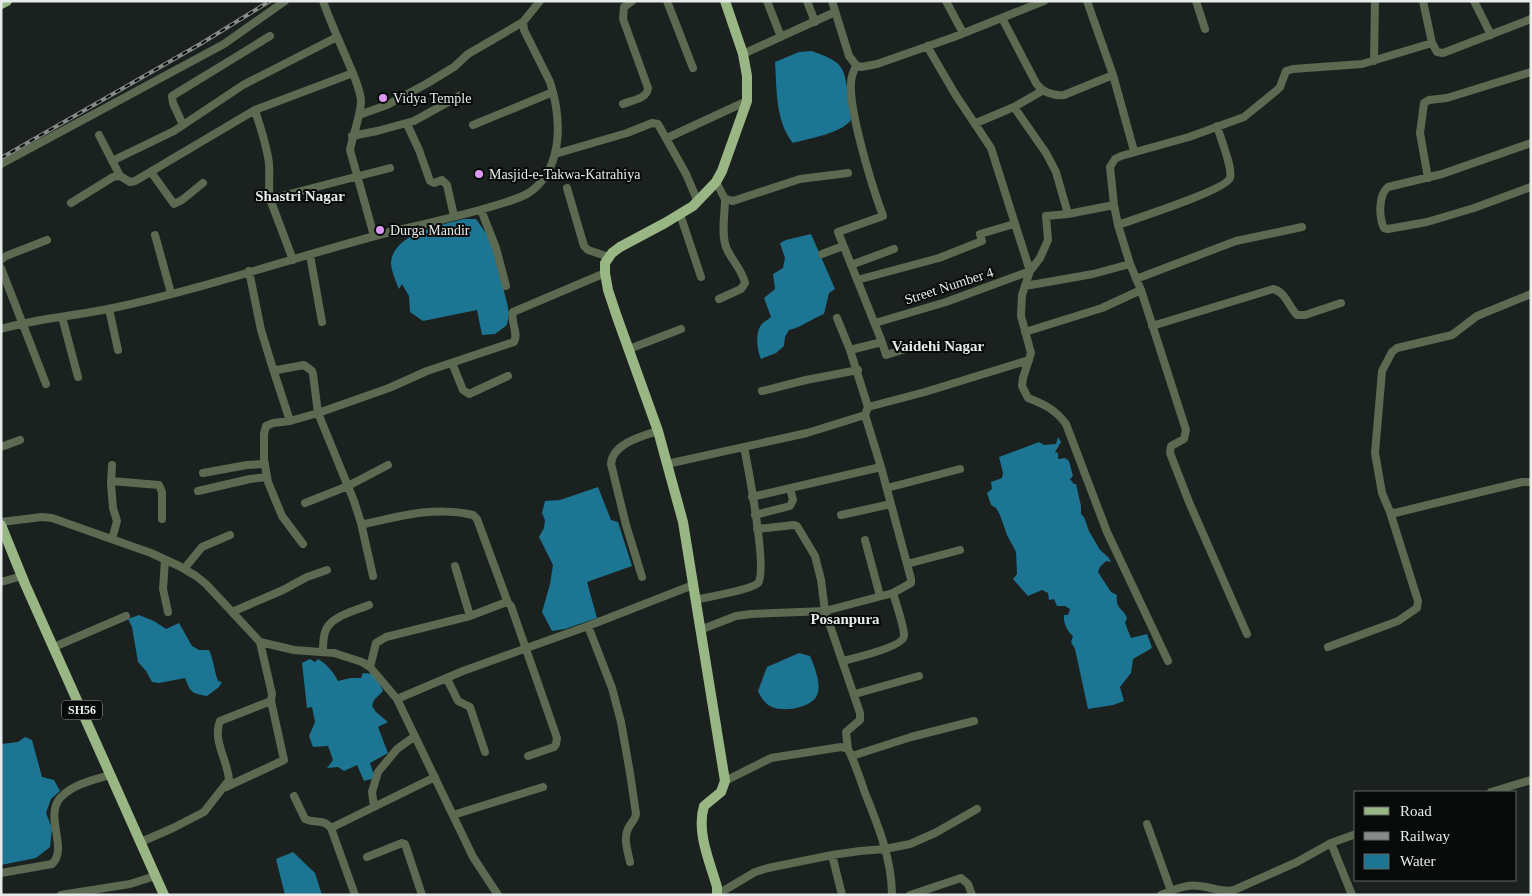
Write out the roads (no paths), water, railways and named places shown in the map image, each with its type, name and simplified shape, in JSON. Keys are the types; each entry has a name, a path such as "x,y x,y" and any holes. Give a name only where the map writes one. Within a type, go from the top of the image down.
{"main road":[{"path":"1,4 7,1"},
{"path":"717,894 718,887 704,842 701,821 704,806 721,792 724,781 683,522 658,431 611,299 605,274 605,263 620,247 698,202 716,182 722,171 747,101 747,76 743,54 725,1"},
{"name":"SH56","path":"1,523 22,576 164,895"}],"street":[{"path":"1,164 224,44 285,1"},
{"path":"323,1 361,95 359,115 352,136 350,150 374,236"},
{"path":"359,115 387,105 454,67 468,54 523,22 540,1"},
{"path":"623,104 645,96 648,93 648,88 623,19 622,12 624,7 632,1"},
{"path":"667,1 694,68"},
{"path":"767,1 781,37"},
{"path":"807,1 815,22"},
{"path":"832,1 849,56 856,65 866,67 963,33 1044,1"},
{"path":"946,1 963,33"},
{"path":"1087,1 1113,76 1134,151"},
{"path":"1196,1 1205,29"},
{"path":"1374,61 1375,1"},
{"path":"1423,1 1432,43 1437,52 1443,53 1531,19"},
{"path":"1474,1 1490,35"},
{"path":"743,54 835,12"},
{"path":"1002,18 1042,91 1059,96 1064,95 1113,76"},
{"path":"1,329 23,323 109,309 310,256 374,236 481,210 523,196 534,189 547,174 556,154 558,128 550,82 524,30 523,22"},
{"path":"184,125 172,96 270,36"},
{"path":"112,161 184,125 243,85 337,37"},
{"path":"1247,634 1189,502 1170,452 1170,446 1184,439 1186,430 1118,225 1110,167 1115,159 1134,151 1189,137 1244,117 1280,87 1286,71 1293,68 1362,64 1432,43"},
{"path":"927,46 955,94 991,148 1030,272"},
{"path":"856,65 851,77 852,101 876,196 883,216 838,232 886,355 916,346"},
{"path":"1428,178 1420,133 1424,103 1429,100 1464,93 1531,72"},
{"path":"99,135 120,176 130,182 152,172 255,110 352,73"},
{"path":"976,123 1014,107 1042,91"},
{"path":"473,125 553,92"},
{"path":"352,136 407,124 461,95"},
{"path":"666,138 747,101"},
{"path":"1014,107 1046,153 1056,172 1068,214"},
{"path":"255,110 268,161 268,191 270,199 293,260"},
{"path":"556,154 627,133 652,123 658,124 698,202"},
{"path":"407,124 430,181 442,180 447,185 454,216"},
{"path":"1118,225 1186,201 1229,180 1231,176 1230,166 1217,126"},
{"path":"1531,143 1428,178 1388,187 1384,190 1381,198 1382,224 1384,228 1393,229 1427,222 1474,208 1531,187"},
{"path":"270,199 390,168"},
{"path":"152,172 174,204 203,183"},
{"path":"726,199 733,201 794,181 848,172"},
{"path":"72,202 114,177 120,176"},
{"path":"716,182 726,199 724,224 726,247 738,265 745,283 741,290 719,298"},
{"path":"567,188 584,246 588,250 609,257"},
{"path":"1114,205 1068,214 1046,216 1048,240 1040,258 1030,272 1021,305 1030,353 1023,378 1024,394 1028,398 1050,408 1066,424 1107,532 1168,662"},
{"path":"481,210 496,248 506,286"},
{"path":"680,214 701,277"},
{"path":"857,280 939,258 982,241 980,234 1014,224"},
{"path":"1136,279 1236,241 1302,227"},
{"path":"155,235 171,293"},
{"path":"1,260 6,256 47,240"},
{"path":"822,254 843,246"},
{"path":"851,265 894,249"},
{"path":"310,256 322,322"},
{"path":"1025,286 1093,274 1130,264"},
{"path":"1,268 46,384"},
{"path":"249,271 261,330 290,421"},
{"name":"Street Number 4","path":"875,323 946,302 1030,272"},
{"path":"303,544 282,516 267,477 264,434 266,426 272,422 290,421 318,414 389,388 427,371 514,342 516,336 512,317 513,312 605,274"},
{"path":"1152,326 1273,289 1279,290 1286,297 1297,315 1305,315 1341,303"},
{"path":"1025,332 1102,308 1141,290"},
{"path":"1328,647 1398,622 1417,608 1418,601 1390,512 1382,493 1375,453 1382,371 1392,352 1396,348 1452,335 1477,316 1531,294"},
{"path":"109,309 118,350"},
{"path":"62,317 78,377"},
{"path":"700,630 736,616 825,611 893,593 911,583 887,488 865,415 868,406 858,370 837,318"},
{"path":"629,349 681,330"},
{"path":"850,350 882,342"},
{"path":"868,406 924,392 1029,360"},
{"path":"452,363 460,385 469,394 508,376"},
{"path":"273,369 277,370 304,365 313,374 318,414 361,523 373,576"},
{"path":"762,391 858,370"},
{"path":"667,464 807,433 865,415"},
{"path":"642,577 626,525 611,459 626,444 658,431"},
{"path":"1,447 20,440"},
{"path":"695,600 750,587 758,582 762,570 744,447"},
{"path":"203,473 265,464"},
{"path":"112,465 113,508 117,521 112,539"},
{"path":"305,504 348,486 388,465"},
{"path":"752,497 881,467"},
{"path":"887,488 960,469"},
{"path":"198,491 267,477"},
{"path":"112,481 159,485 162,492 162,519"},
{"path":"1390,512 1404,512 1522,482 1531,482"},
{"path":"755,515 790,506 793,500 790,488"},
{"path":"841,515 891,504"},
{"path":"361,523 365,524 397,516 429,512 473,515 477,519 508,603 511,606 557,738 554,747 528,756"},
{"path":"1,523 32,518 52,518 165,560 184,569 206,584 260,642 284,760 226,786"},
{"path":"757,529 794,524 799,528 817,562 825,611 855,694 861,717 846,732 850,752 885,849 892,895"},
{"path":"184,569 202,548 230,535"},
{"path":"865,540 880,596"},
{"path":"907,564 960,550"},
{"path":"165,560 164,589 168,612"},
{"path":"455,566 470,616"},
{"path":"232,612 283,590 306,577 327,570"},
{"path":"1,582 22,576"},
{"path":"397,699 693,585"},
{"path":"843,661 892,646 902,640 904,636 893,593"},
{"path":"370,667 376,643 379,640 470,616 508,603"},
{"path":"323,652 325,633 328,626 340,617 368,605"},
{"path":"54,648 126,616"},
{"path":"588,626 612,688 626,750 636,814 626,831 630,862"},
{"path":"260,642 294,650 334,653 370,667 397,699 473,857 498,895"},
{"path":"855,694 918,676"},
{"path":"447,679 458,701 470,708 485,752"},
{"path":"141,842 204,812 229,780 219,742 218,727 220,721 271,701"},
{"path":"724,781 771,758 841,747 850,752 974,721"},
{"path":"374,807 372,792 378,772 397,748 415,736"},
{"path":"1,873 52,864 55,861 58,848 54,814 57,802 69,791 82,784 110,775"},
{"path":"331,828 435,777"},
{"path":"1494,791 1531,780"},
{"path":"453,815 543,787"},
{"path":"294,796 306,819 324,822 331,828 355,895"},
{"path":"717,894 755,872 832,855 910,844 935,833 977,809"},
{"path":"1146,824 1171,891"},
{"path":"1161,895 1190,886 1226,892 1234,890 1297,862 1331,843 1354,835"},
{"path":"367,856 402,843 405,844 422,895"},
{"path":"1331,843 1352,895"},
{"path":"832,855 842,895"},
{"path":"61,895 130,884 155,876"},
{"path":"910,895 961,878 968,884 972,895"}],"water":[{"path":"812,51 833,60 842,69 847,86 851,120 840,129 793,143 787,134 780,115 775,62 799,52"},
{"path":"464,219 476,219 488,236 493,248 509,313 507,325 495,334 482,335 477,310 423,321 410,312 409,296 402,284 399,289 393,272 391,263 394,253 400,244 409,237"},
{"path":"811,234 835,289 829,293 824,314 789,330 785,337 784,346 776,353 761,359 758,351 757,337 762,324 771,317 764,298 775,289 773,274 783,268 785,258 780,243"},
{"path":"1058,437 1061,442 1055,452 1058,453 1058,459 1065,458 1069,461 1073,476 1070,479 1076,484 1081,514 1100,550 1111,562 1106,561 1098,572 1111,592 1117,595 1117,603 1127,618 1125,623 1131,638 1147,634 1152,648 1133,659 1131,673 1120,687 1124,701 1113,705 1088,709 1075,649 1071,642 1073,636 1067,629 1064,621 1064,615 1068,615 1070,609 1065,606 1057,606 1054,599 1049,600 1048,593 1042,590 1028,596 1013,579 1017,574 1016,552 1007,535 1000,515 996,508 991,505 987,493 992,489 991,482 1002,478 1003,473 999,457 1039,442 1044,445 1056,444"},
{"path":"598,487 611,520 618,522 632,566 587,582 597,618 565,629 552,631 542,612 553,565 539,537 544,528 545,520 542,513 545,501 560,500"},
{"path":"139,615 154,621 166,629 179,623 192,646 199,650 209,650 218,681 222,682 219,687 207,696 192,691 185,678 159,683 152,682 138,662 132,627 128,619"},
{"path":"799,653 810,656 818,680 817,695 809,703 796,708 782,709 770,706 764,702 758,691 767,667"},
{"path":"310,659 315,662 318,659 324,663 338,681 361,678 363,673 375,674 383,691 374,700 372,706 388,722 378,727 388,753 370,763 375,778 364,781 357,765 344,771 338,767 327,768 333,760 328,746 313,747 309,736 315,722 312,707 307,708 302,663"},
{"path":"25,737 32,740 42,777 54,780 60,791 51,799 46,813 52,828 50,847 36,858 1,865 1,744 18,742"},
{"path":"293,852 315,873 322,895 285,895 276,859"}],"railway":[{"path":"1,158 202,43 270,1"}],"place":[{"name":"Vidya Temple","path":"383,98"},
{"name":"Masjid-e-Takwa-Katrahiya","path":"479,174"},
{"name":"Durga Mandir","path":"380,230"}],"district":[{"name":"Shastri Nagar","path":"300,196"},
{"name":"Vaidehi Nagar","path":"938,346"},
{"name":"Posanpura","path":"845,619"}]}
